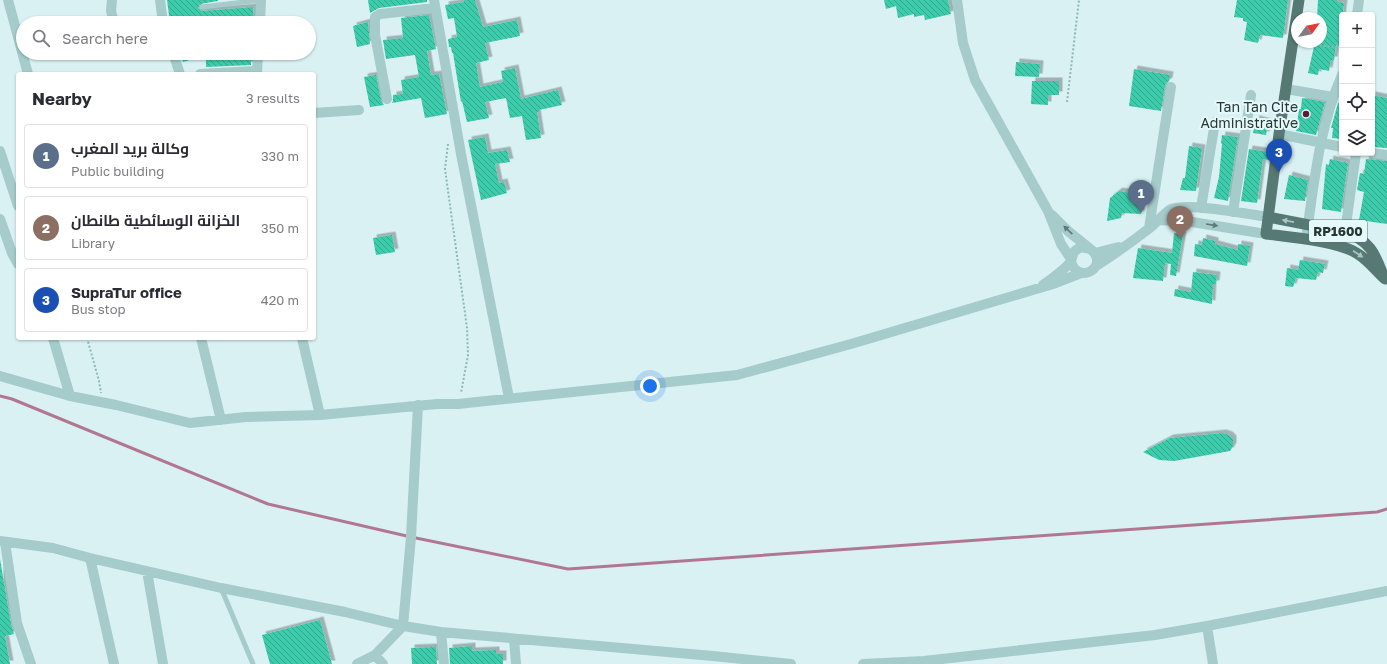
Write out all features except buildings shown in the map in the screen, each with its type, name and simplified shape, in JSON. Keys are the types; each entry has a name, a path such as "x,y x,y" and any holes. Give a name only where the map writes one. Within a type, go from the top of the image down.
{"main road":[{"path":"1266,234 1299,0"},
{"name":"RP1600","path":"1268,217 1345,232 1358,237 1368,245 1376,256 1386,282"},
{"name":"RP1600","path":"1266,234 1306,240 1342,247 1354,251 1365,259 1386,282"}],"street":[{"path":"8,0 16,30"},
{"path":"112,0 113,16"},
{"path":"160,0 162,16"},
{"path":"260,16 261,0"},
{"path":"957,0 963,43 975,80 1048,210 1061,244 1071,260 1074,269 1081,273"},
{"path":"1357,12 1359,0"},
{"path":"387,99 375,35 375,17 380,14 434,4 461,154 509,398"},
{"path":"24,60 27,72"},
{"path":"175,60 179,72"},
{"path":"257,72 258,60"},
{"path":"1306,240 1320,142 1333,97 1339,82"},
{"path":"1149,228 1171,87"},
{"path":"1286,89 1333,97"},
{"path":"1233,212 1251,95"},
{"path":"316,113 359,110"},
{"path":"1201,208 1215,122"},
{"path":"1279,134 1339,146"},
{"path":"0,151 16,200"},
{"path":"1375,153 1387,155"},
{"path":"1345,232 1356,156"},
{"path":"0,376 70,396 190,423 246,417 320,415 418,405 458,404 738,375 851,344 1053,284 1081,273 1090,272 1096,266 1129,244 1160,220 1165,213 1171,209 1188,206 1268,217"},
{"path":"1048,210 1068,231 1092,251 1097,262 1096,266"},
{"path":"0,219 16,260"},
{"path":"1160,220 1192,222 1266,234"},
{"path":"1039,288 1071,260 1072,254 1080,248 1092,251 1129,244"},
{"path":"54,340 70,396"},
{"path":"201,340 221,420"},
{"path":"302,340 320,415"},
{"path":"356,664 375,655 403,626 411,537 418,405"},
{"path":"31,664 17,623 2,542 53,548 221,588 345,612 403,626 441,632 713,656 748,662 791,664"},
{"path":"90,558 114,664"},
{"path":"147,571 163,664"},
{"path":"863,664 924,661 1100,642 1207,626 1387,591"},
{"path":"1207,626 1213,664"},
{"path":"441,632 444,664"},
{"path":"514,639 516,664"},
{"path":"375,655 383,664"}],"lane":[{"path":"202,7 261,0"},
{"path":"221,588 253,664"}],"path":[{"path":"1067,102 1079,0"},
{"path":"1327,46 1339,48"},
{"path":"450,139 446,153 445,169 467,328 468,355 462,391 458,404"},
{"path":"88,340 100,381 102,402"}],"waterway":[{"path":"0,396 12,399 268,504 411,537 568,569 1377,512 1387,509"}],"place":[{"name":"Tan Tan Cite Administrative","path":"1306,114"},
{"name":"SupraTur office","path":"1279,172"},
{"name":"وكالة بريد المغرب","path":"1141,213"},
{"name":"الخزانة الوسائطية طانطان","path":"1180,239"}]}
